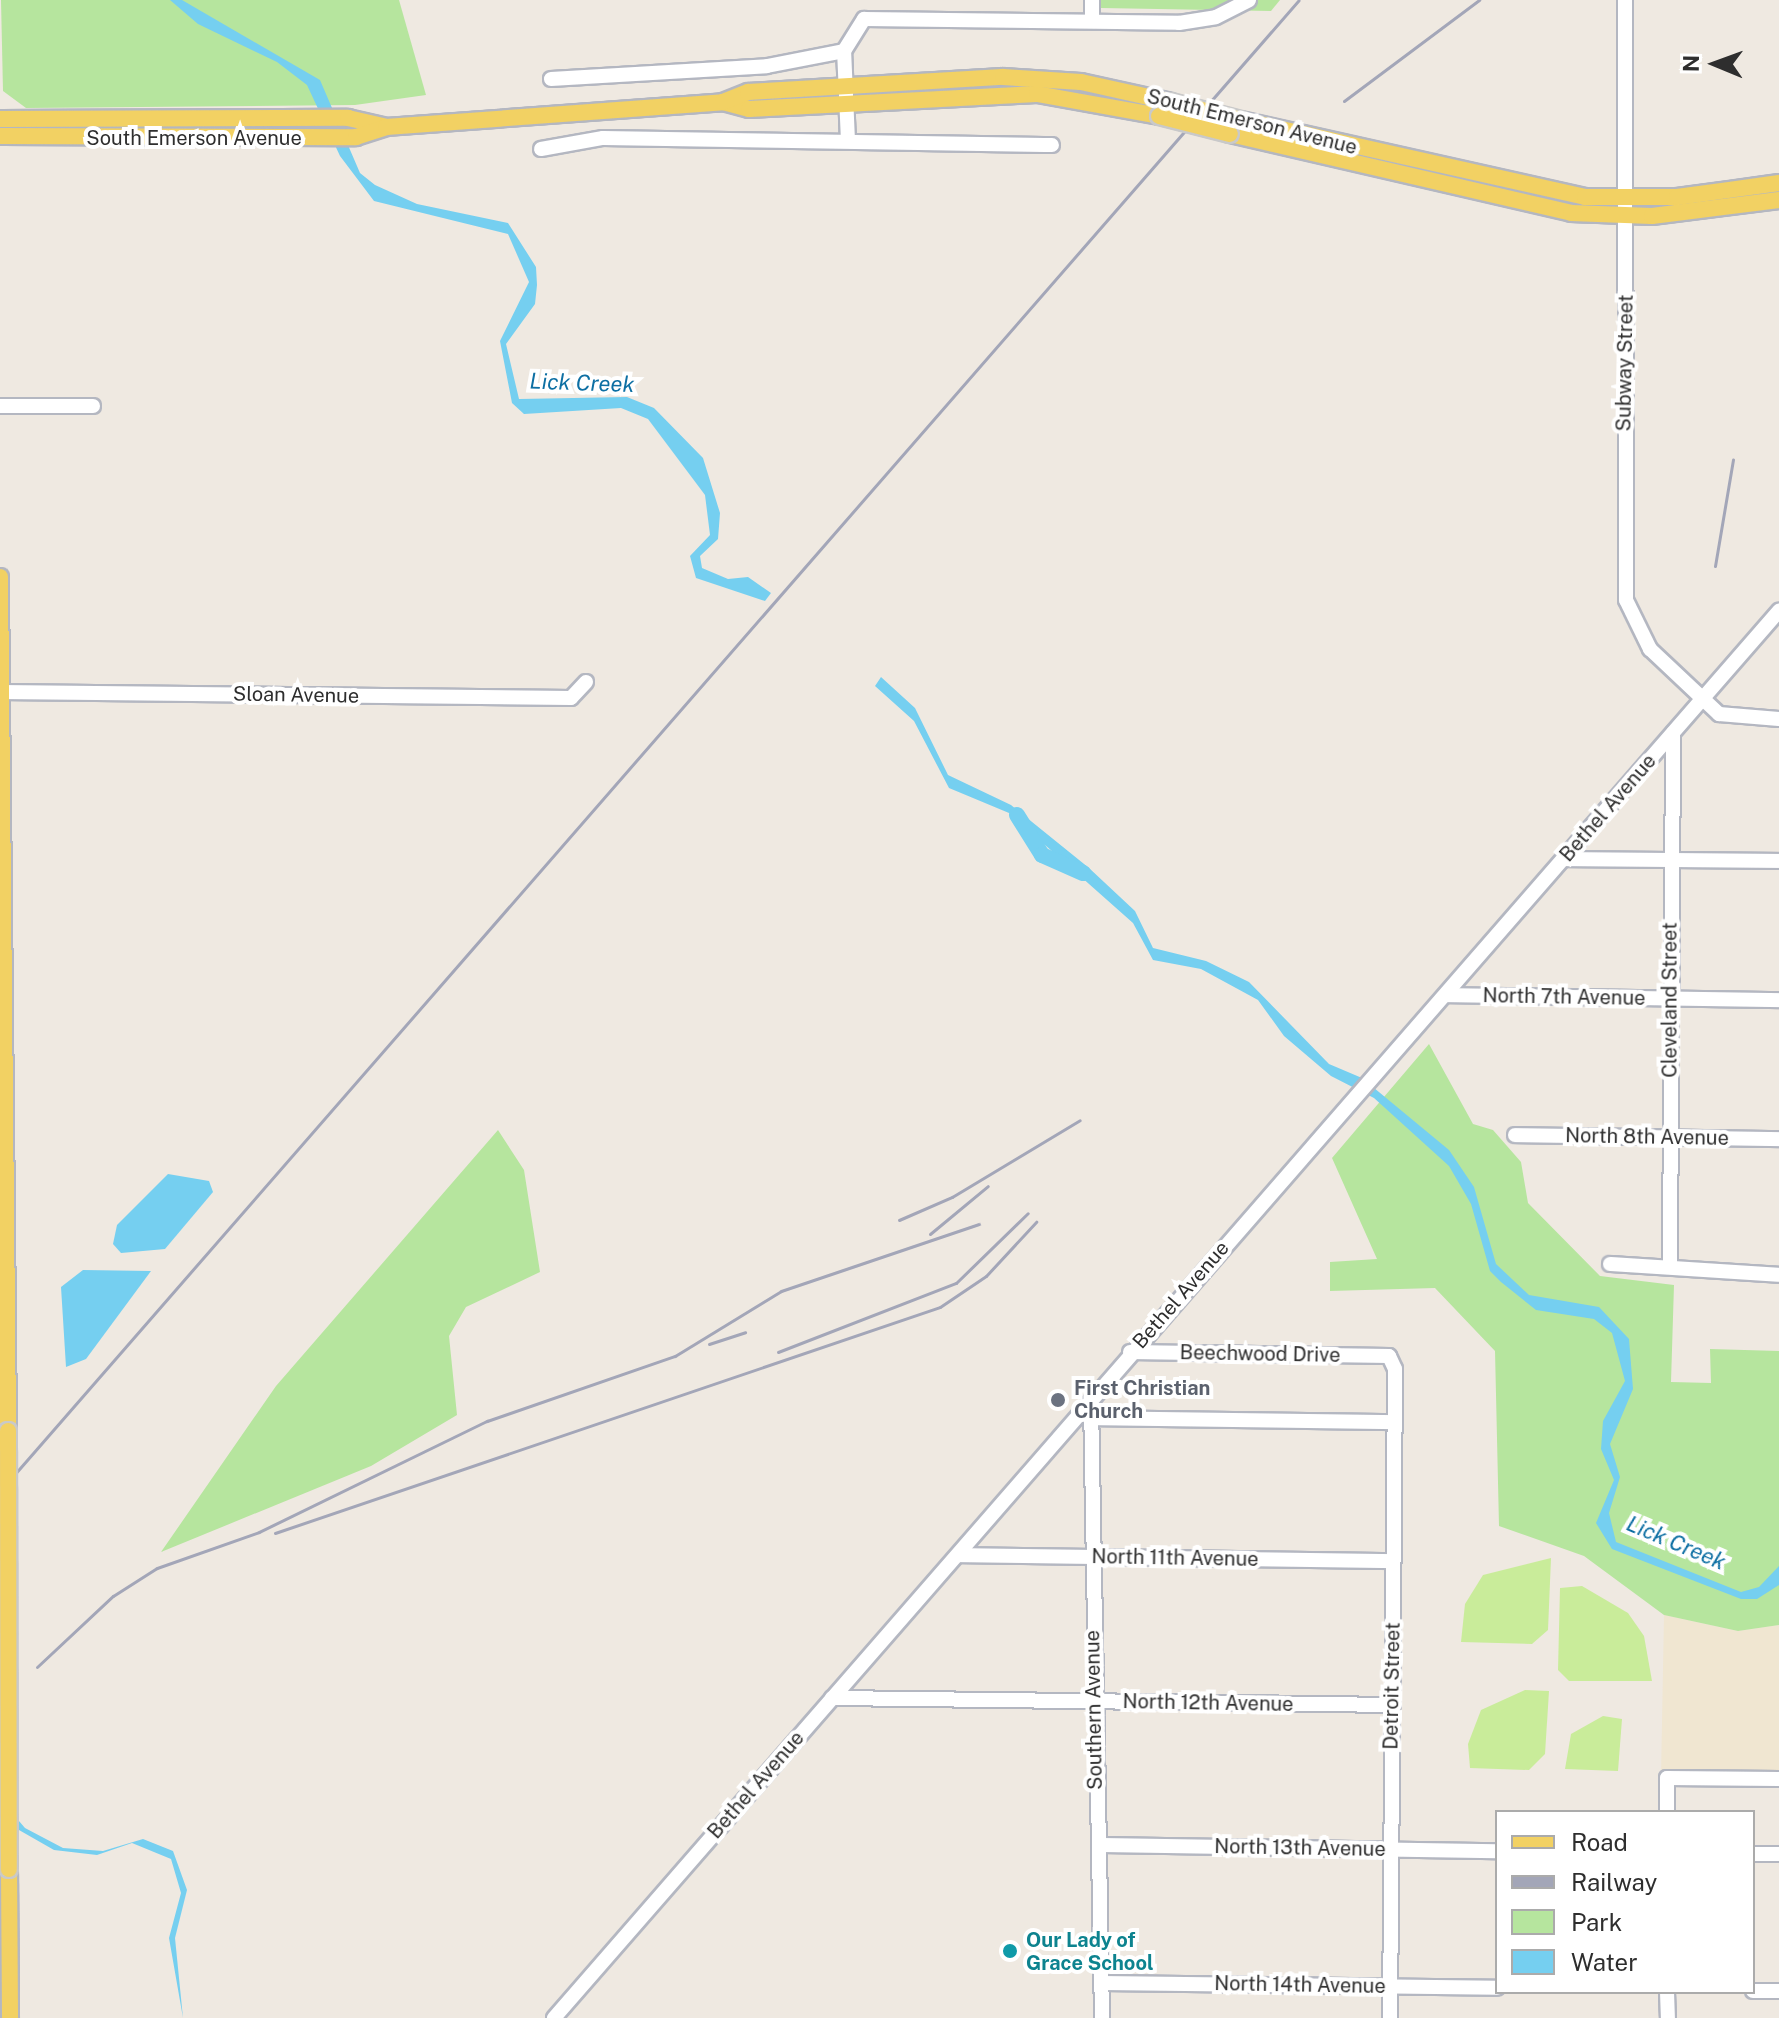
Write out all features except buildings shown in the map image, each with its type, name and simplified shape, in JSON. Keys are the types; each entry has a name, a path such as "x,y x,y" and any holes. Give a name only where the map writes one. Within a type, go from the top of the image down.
{"main road":[{"name":"South Emerson Avenue","path":"0,136 356,137 386,127 723,102 748,92 1041,78 1171,102 1528,189 1626,207 1779,183"},
{"name":"South Emerson Avenue","path":"723,102 749,109 1037,94 1159,116 1527,206 1626,207 1779,200"},
{"name":"South Emerson Avenue","path":"0,119 348,118 386,127"},
{"path":"0,577 10,2018"}],"street":[{"path":"1092,0 1092,20"},
{"path":"848,141 844,51 856,24 874,16 1196,21 1249,0"},
{"name":"Subway Street","path":"1625,0 1624,590 1641,636 1702,699 1726,717 1779,719"},
{"path":"551,79 767,66 844,51"},
{"path":"541,149 594,138 1052,145"},
{"path":"0,406 93,406"},
{"name":"Bethel Avenue","path":"554,2018 958,1555 1130,1352 1446,995 1779,611"},
{"name":"Sloan Avenue","path":"2,692 571,698 586,682"},
{"name":"Cleveland Street","path":"1670,1266 1669,999 1673,733"},
{"path":"1563,859 1779,861"},
{"name":"North 7th Avenue","path":"1446,995 1779,1000"},
{"name":"North 8th Avenue","path":"1515,1135 1779,1139"},
{"path":"1610,1264 1779,1275"},
{"name":"Beechwood Drive","path":"1130,1352 1389,1356"},
{"name":"Detroit Street","path":"1389,1356 1394,1422 1393,1705 1388,1849 1390,2018"},
{"name":"Southern Avenue","path":"1091,1401 1094,1701 1102,1845 1102,2018"},
{"path":"1091,1418 1394,1422"},
{"name":"North 11th Avenue","path":"958,1555 1393,1561"},
{"name":"North 12th Avenue","path":"832,1698 1393,1705"},
{"path":"1667,1810 1667,1778 1779,1779"},
{"name":"North 13th Avenue","path":"1102,1845 1495,1851"},
{"path":"1755,1854 1779,1854"},
{"name":"North 14th Avenue","path":"1102,1983 1495,1988"},
{"path":"1755,1991 1779,1991"},
{"path":"1667,1994 1668,2018"}],"shaded area":[{"path":"1664,1615 1738,1631 1779,1625 1779,1773 1661,1776"}],"green space":[{"path":"1,0 399,0 426,95 355,105 26,108 3,91"},
{"path":"1101,0 1280,0 1271,11 1101,8"},
{"path":"1429,1044 1473,1124 1493,1130 1521,1162 1528,1203 1600,1276 1674,1285 1671,1382 1711,1383 1710,1349 1779,1351 1779,1625 1738,1631 1664,1615 1584,1556 1499,1526 1495,1351 1435,1288 1330,1291 1330,1262 1377,1259 1332,1158"},
{"path":"498,1130 524,1170 540,1272 466,1307 449,1336 457,1415 371,1466 161,1552 276,1386"},
{"path":"1551,1558 1548,1630 1532,1644 1461,1642 1465,1604 1483,1575"},
{"path":"1582,1586 1628,1613 1644,1636 1652,1681 1569,1681 1558,1670 1560,1588"},
{"path":"1525,1690 1549,1691 1545,1754 1529,1770 1470,1768 1468,1744 1481,1710"},
{"path":"1603,1716 1622,1719 1618,1771 1565,1769 1571,1734"}],"water":[{"name":"Lick Creek","path":"170,0 182,0 320,80 360,173 375,185 417,204 508,223 536,267 535,304 506,344 519,399 627,397 654,408 703,458 720,513 718,539 700,556 702,568 728,579 748,577 771,593 765,601 696,578 690,556 710,535 705,495 648,419 621,408 524,414 512,403 500,341 529,282 508,234 374,201 340,156 307,85 277,62 198,24"},
{"name":"Lick Creek","path":"881,677 915,708 948,775 1011,805 1089,868 1135,911 1153,948 1206,961 1249,982 1329,1064 1362,1078 1449,1150 1474,1187 1496,1264 1529,1295 1599,1307 1629,1339 1633,1389 1610,1444 1620,1477 1609,1513 1616,1542 1741,1592 1759,1587 1779,1566 1779,1585 1757,1599 1741,1599 1612,1549 1596,1523 1614,1480 1601,1449 1603,1421 1625,1381 1612,1333 1594,1319 1536,1310 1501,1282 1490,1271 1471,1204 1449,1166 1374,1098 1331,1076 1284,1036 1258,1000 1201,969 1153,960 1133,923 1009,813 949,788 914,721 875,686"},
{"path":"168,1174 209,1181 213,1192 165,1249 121,1253 113,1244 117,1225"},
{"path":"83,1270 151,1271 86,1359 66,1367 61,1287"},
{"path":"0,1799 25,1828 63,1848 103,1851 143,1839 173,1851 187,1890 175,1938 183,2018 169,1938 181,1893 171,1859 132,1843 97,1855 54,1850 19,1830"}],"waterway":[{"name":"Lick Creek","path":"1017,815 1042,855 1083,873"}],"railway":[{"path":"0,1491 1299,0"},
{"path":"1344,101 1479,0"},
{"path":"1715,566 1733,460"},
{"path":"899,1220 952,1197 1080,1120"},
{"path":"930,1234 988,1186"},
{"path":"778,1352 956,1283 1028,1213"},
{"path":"275,1533 940,1307 986,1276 1036,1222"},
{"path":"37,1667 113,1596 157,1568 259,1532 487,1421 675,1356 781,1291 979,1224"},
{"path":"709,1344 745,1332"}],"place":[{"name":"First Christian Church","path":"1058,1400"},
{"name":"Our Lady of Grace School","path":"1010,1951"}]}
